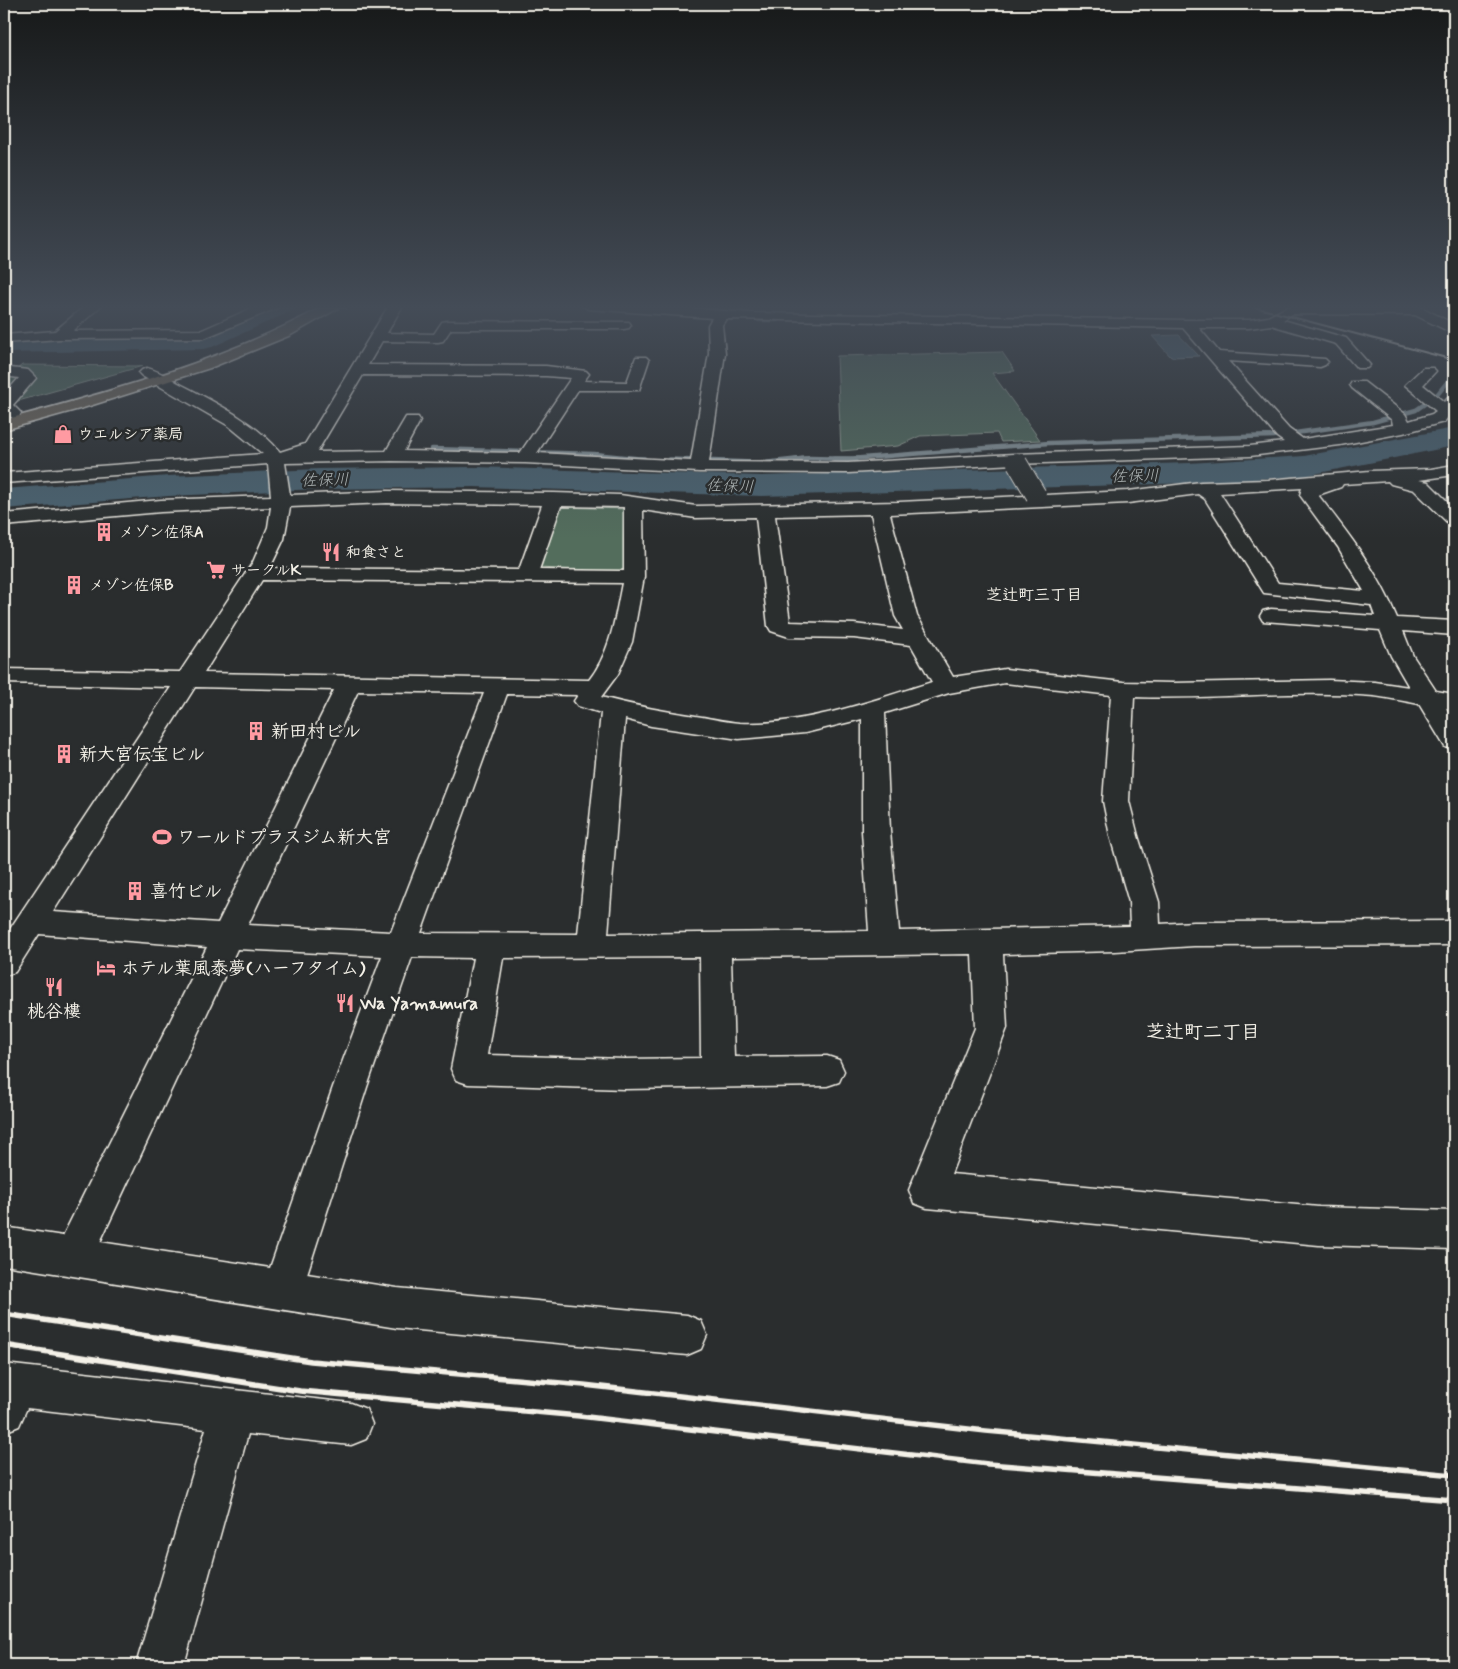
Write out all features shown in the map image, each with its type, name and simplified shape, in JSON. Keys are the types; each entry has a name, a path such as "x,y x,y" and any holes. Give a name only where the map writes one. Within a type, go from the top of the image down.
{"highway":[{"path":"7,417 128,383"}],"street":[{"path":"7,417 4,406 24,383"},
{"path":"4,963 272,547 281,513 282,498 276,462 249,432 165,383"},
{"path":"276,462 312,448 350,383"},
{"path":"525,458 574,385 633,387 634,383"},
{"path":"699,467 712,383"},
{"path":"1240,383 1283,433 1296,443"},
{"path":"4,478 392,456 525,458 699,467 848,468 1250,451 1403,428 1438,418 1450,405 1413,385 1415,383"},
{"path":"1358,385 1399,418 1403,428"},
{"path":"392,456 412,421"},
{"path":"1296,443 1359,427"},
{"path":"1015,461 1039,498"},
{"path":"4,520 161,506 282,498 387,497 620,501 696,512 879,509 1039,498 1128,497 1201,488 1268,486 1370,476 1431,474 1454,470"},
{"path":"1454,518 1421,486 1405,481 1370,476 1316,487 1310,490 1309,495 1347,546 1379,599 1402,656 1454,741"},
{"path":"1201,488 1212,495 1271,590 1379,599"},
{"path":"526,576 554,499"},
{"path":"633,504 634,577 621,642 606,674 586,701 651,718 739,731 766,730 872,710 946,686 1005,676 1173,691 1329,686 1375,689 1428,696 1454,702"},
{"path":"879,509 906,616 946,686"},
{"path":"765,511 779,626 789,630 859,630 893,634 919,640"},
{"path":"256,574 634,577"},
{"path":"1271,616 1454,628"},
{"path":"4,676 595,688"},
{"path":"73,1256 349,684"},
{"path":"282,1290 350,1087 498,686"},
{"path":"1123,688 1116,801 1124,836 1144,902 1145,937"},
{"path":"592,946 614,709"},
{"path":"872,710 874,718 876,831 885,943"},
{"path":"31,922 227,936 401,945 490,946 715,946 987,942 1194,934 1454,933"},
{"path":"987,942 991,1028 928,1190 1319,1226 1454,1230"},
{"path":"490,946 468,1069 625,1074 827,1071"},
{"path":"715,946 718,1073"},
{"path":"4,1246 397,1308 687,1335"},
{"path":"7,1394 233,1410 351,1424"},
{"path":"160,1665 233,1410"}],"green space":[{"path":"4,383 83,383 4,405"},
{"path":"838,383 999,383 1040,440 1001,442 997,433 920,436 898,446 841,451"},
{"path":"561,507 627,509 627,573 540,568"}],"waterway":[{"path":"850,459 1049,443 1274,436 1373,422 1416,410 1436,396 1447,383"},
{"name":"佐保川","path":"4,499 169,486 318,479 474,477 762,486 1189,473 1304,466 1454,437"},
{"path":"432,449 594,454 644,459 640,459"},
{"path":"794,460 810,458 850,459"},
{"path":"768,463 805,459"},
{"path":"834,459 850,459"},
{"path":"850,459 855,459"},
{"path":"670,460 754,463"}],"railway":[{"path":"4,1314 311,1361 584,1385 986,1431 1454,1475"},
{"path":"4,1345 300,1391 579,1416 988,1464 1454,1500"}],"place":[{"name":"ウエルシア薬局","path":"63,434"},
{"name":"メゾン佐保A","path":"104,532"},
{"name":"和食さと","path":"331,552"},
{"name":"サークルK","path":"216,570"},
{"name":"メゾン佐保B","path":"74,585"},
{"name":"新田村ビル","path":"256,731"},
{"name":"新大宮伝宝ビル","path":"64,754"},
{"name":"ワールドプラスジム新大宮","path":"162,837"},
{"name":"喜竹ビル","path":"135,891"},
{"name":"ホテル葉風泰夢(ハーフタイム)","path":"106,968"},
{"name":"桃谷樓","path":"54,987"},
{"name":"Wa Yamamura","path":"345,1003"}],"district":[{"name":"芝辻町三丁目","path":"1034,594"},
{"name":"芝辻町二丁目","path":"1203,1031"}]}
